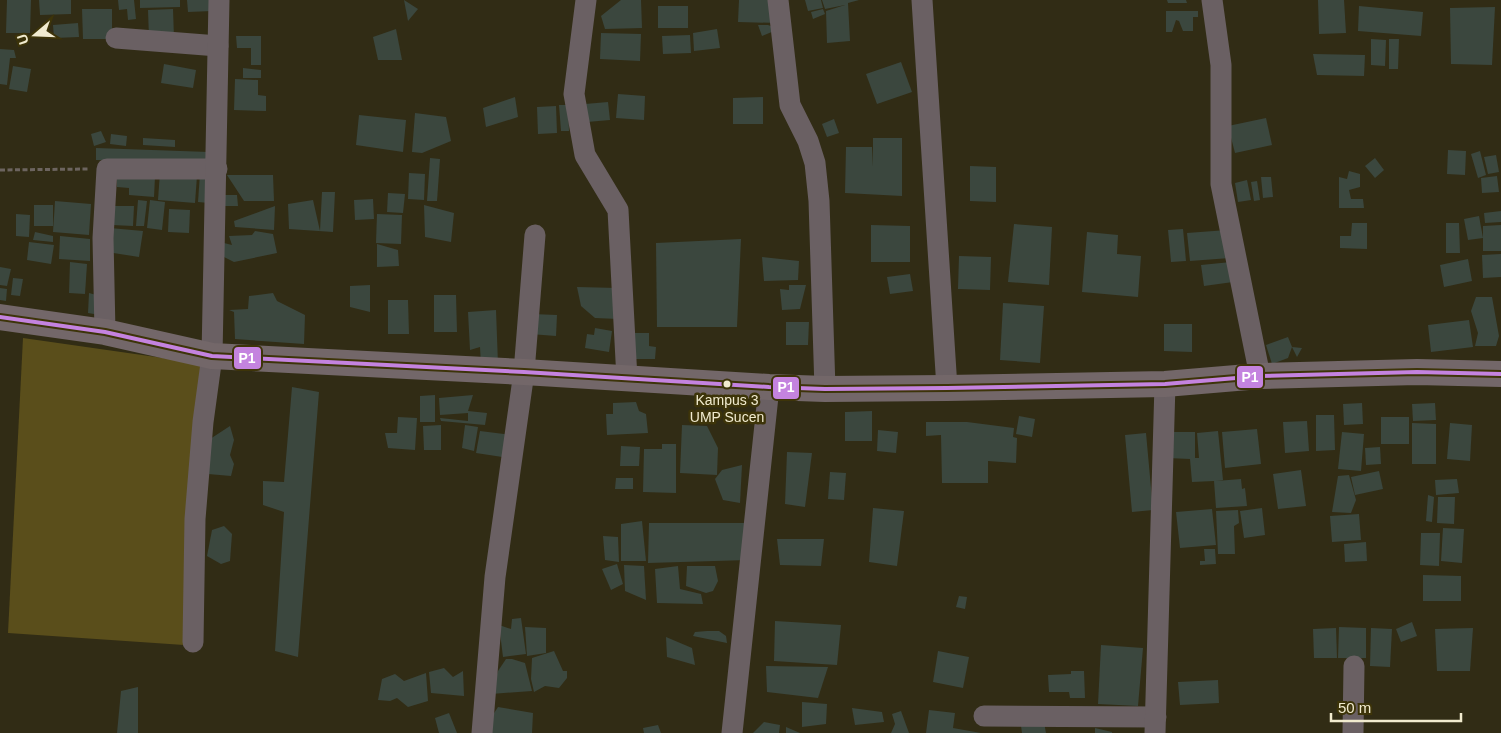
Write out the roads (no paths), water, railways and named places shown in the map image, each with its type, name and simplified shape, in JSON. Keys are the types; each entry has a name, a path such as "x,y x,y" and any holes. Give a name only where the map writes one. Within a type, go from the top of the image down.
{"main road":[{"path":"0,317 105,332 212,356 769,387 825,389 947,388 1164,384 1260,376 1417,372 1501,374"}],"street":[{"path":"193,642 195,519 202,422 212,356 219,0"},
{"path":"586,0 574,94 585,155 618,210 627,379"},
{"path":"778,0 790,104 815,162 819,201 825,389"},
{"path":"922,0 947,388"},
{"path":"1212,0 1221,65 1222,184 1260,376"},
{"path":"116,38 218,46"},
{"path":"105,332 103,238 107,169 217,169"},
{"path":"482,733 495,578 524,372 535,235"},
{"path":"984,716 1156,725 1164,384"},
{"path":"732,733 769,387"},
{"path":"1352,733 1354,666"}],"place":[{"name":"Kampus 3 UMP Sucen","path":"727,384"}]}
